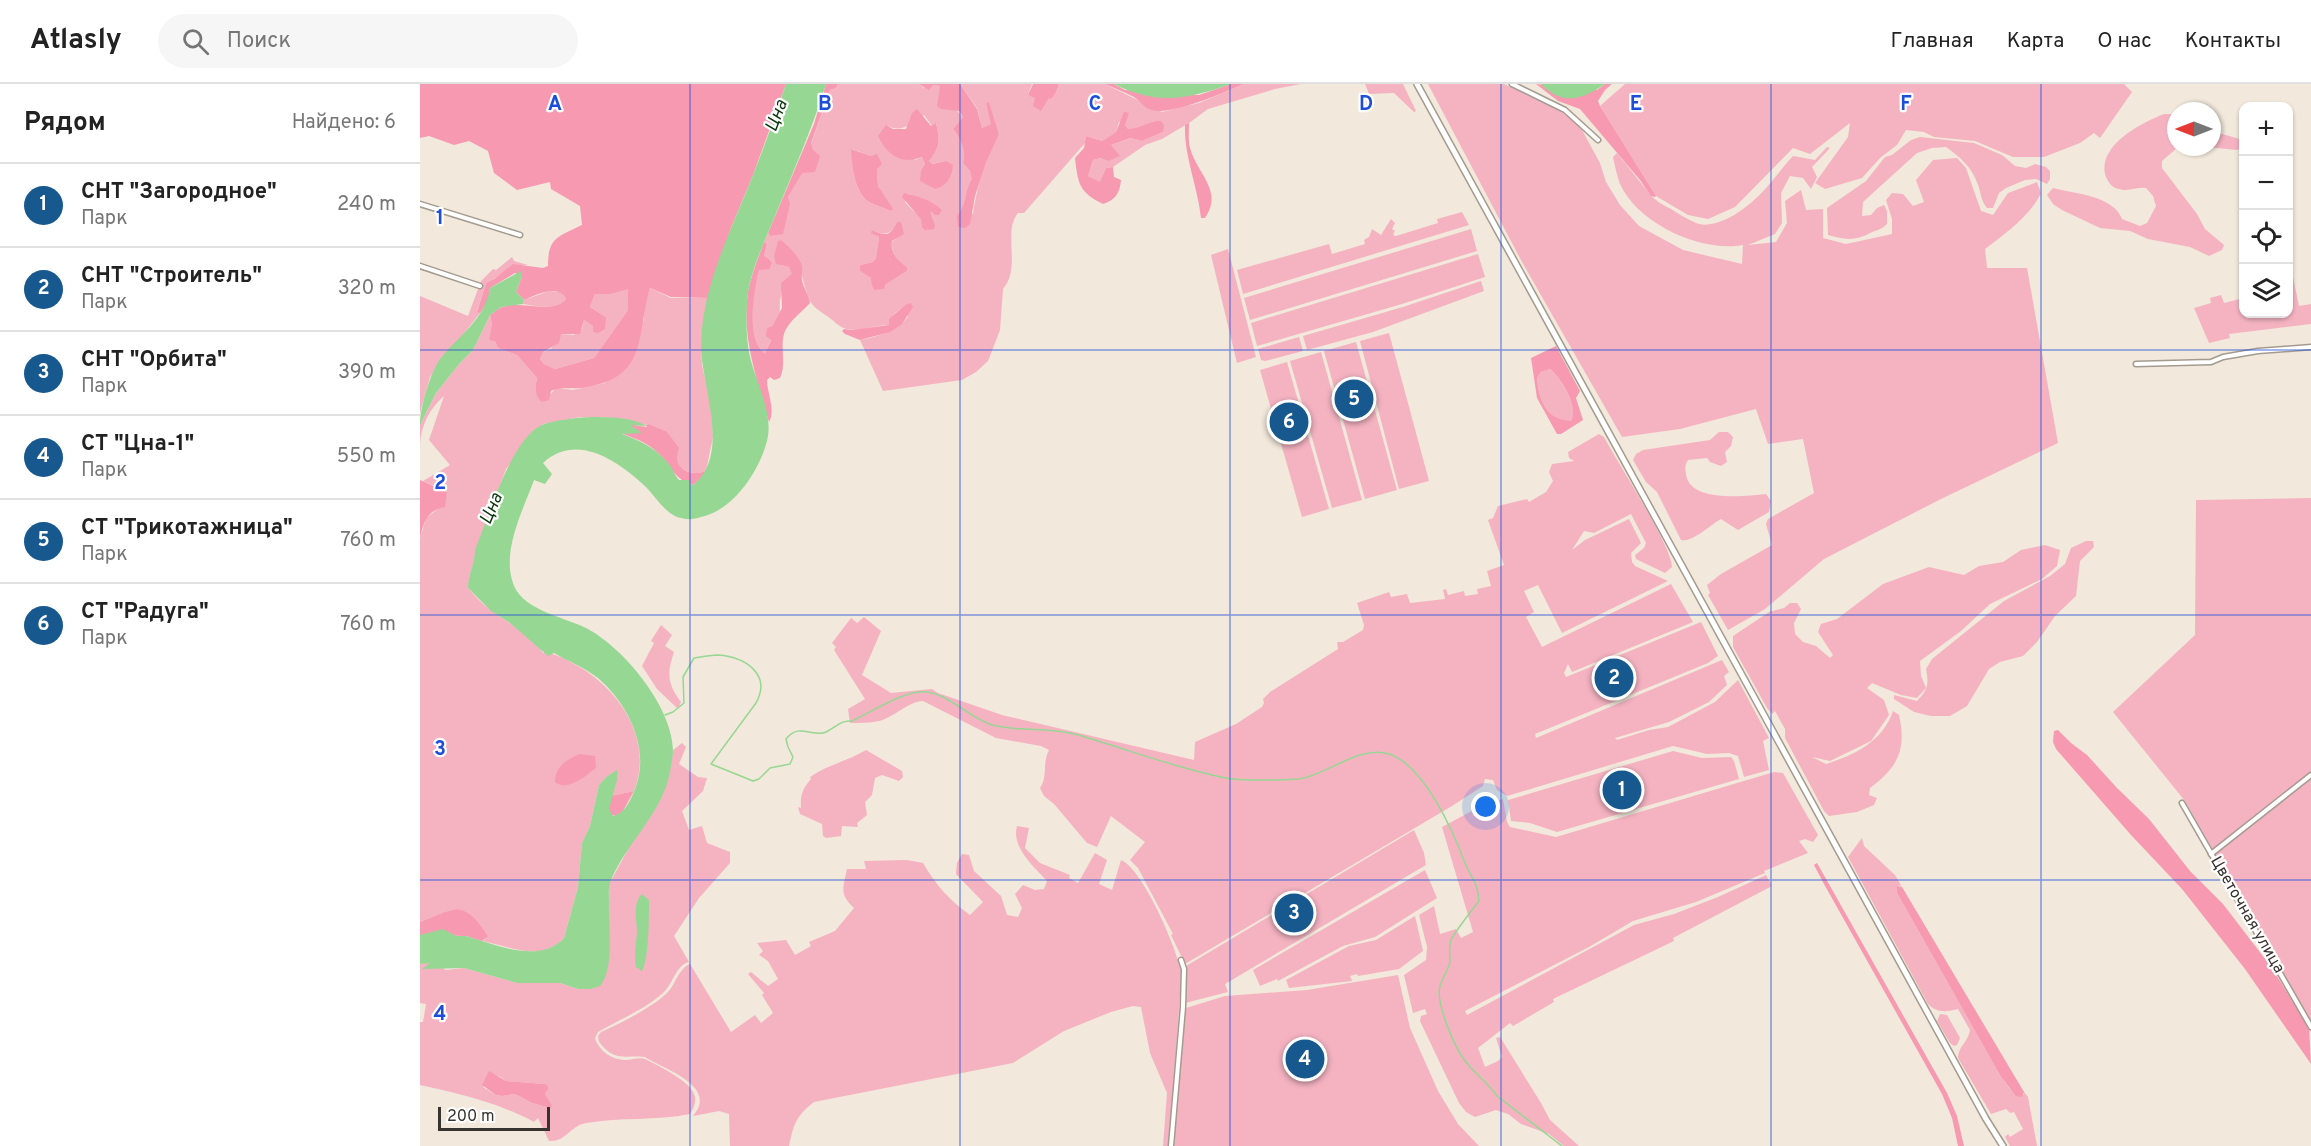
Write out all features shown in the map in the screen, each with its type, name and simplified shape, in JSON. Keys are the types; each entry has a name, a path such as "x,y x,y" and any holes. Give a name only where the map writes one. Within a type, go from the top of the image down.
{"main road":[{"path":"1417,84 1993,1132 2003,1146"},
{"path":"1993,1132 1996,1146"}],"street":[{"path":"1512,84 1565,110 1598,140"},
{"path":"420,204 520,235"},
{"path":"420,266 480,286"},
{"path":"2136,364 2211,362 2223,357 2258,351 2311,347"},
{"path":"2211,854 2311,775"},
{"name":"Цветочная улица","path":"2182,803 2311,1027"},
{"path":"1171,1146 1183,1007 1184,969 1181,960"}],"shaded area":[{"path":"420,84 786,84 731,228 708,298 671,297 650,288 636,351 621,374 607,382 587,387 551,391 549,400 542,402 536,394 537,378 517,355 498,348 495,341 489,340 492,325 490,315 509,305 545,307 560,304 566,299 562,294 552,291 524,300 516,292 522,276 515,273 490,288 488,301 480,313 477,312 486,283 513,264 543,268 548,266 552,243 582,225 580,206 551,189 550,182 517,190 494,173 488,151 469,141 454,145 429,136 420,138","holes":["628,289 628,310 594,358 555,369 544,364 540,359 543,352 559,343 561,334 580,334 584,320 593,326 593,332 598,333 605,329 606,317 590,307 595,294 610,294"]},
{"path":"826,84 838,84 836,88 830,90 811,143 813,150 820,156 815,172 802,173 788,197 790,204 783,234 771,236 768,233 814,124"},
{"path":"838,84 918,84 924,88 933,85 940,86 940,93 963,117 953,129 962,145 963,163 973,179 964,208 973,214 982,172 999,134 989,103 986,105 992,124 982,128 977,108 960,84 1032,84 1028,95 1048,98 1058,89 1058,84 1105,84 1162,112 1199,103 1244,84 1301,84 1275,89 1208,109 1162,139 1145,145 1113,167 1106,168 1100,183 1088,176 1093,160 1100,158 1108,161 1111,145 1132,138 1142,141 1163,132 1146,126 1128,129 1119,122 1116,132 1102,141 1086,136 1085,143 1024,213 1018,213 1014,221 1011,271 1003,289 1000,330 988,361 976,372 962,380 883,391 860,340 880,335 898,326 908,317 905,305 894,314 889,325 857,330 843,328 812,304 797,260 781,240 780,265 789,267 793,274 782,293 779,318 767,328 771,339 765,355 759,347 753,326 753,302 759,269 770,269 772,264 764,256 767,244 764,242 768,233 772,236 783,233 788,197 813,150 811,144 830,90 836,88","holes":["924,115 932,126 936,123 938,143 936,151 929,160 931,164 946,161 921,170 925,164 922,157 915,160 886,125 901,128","852,149 871,156 877,168 878,186 891,211 864,198 853,170","908,194 938,206 942,210 931,210 929,213 935,225 905,202","897,222 898,237 892,242 893,250 898,259 907,267 907,271 885,285 872,285 871,277 860,271 860,265 873,262 876,258 879,237 872,230 887,233"]},
{"path":"918,84 960,84 977,109 982,128 991,124 986,104 989,102 999,134 986,162 975,196 970,224 965,228 958,227 957,216 963,206 972,179 970,171 963,163 962,145 953,129 963,117 959,111 941,109 937,106 940,86 933,85 929,90"},
{"path":"1033,84 1058,84 1052,98 1048,99 1041,111 1033,106 1035,98 1028,95"},
{"path":"1105,84 1114,84 1125,90 1199,95 1231,84 1244,84 1185,107 1161,111 1149,109 1134,97"},
{"path":"1365,84 1403,84 1416,111 1414,112 1394,93 1369,94"},
{"path":"1428,84 1504,84 1551,106 1574,120 1582,130 1600,163 1606,182 1620,205 1639,226 1683,250 1742,264 1743,245 1727,246 1691,240 1656,223 1641,212 1620,184 1613,157 1617,153 1656,200 1692,221 1706,225 1728,218 1748,205 1793,156 1815,160 1827,147 1830,148 1812,167 1817,177 1811,189 1803,178 1790,176 1781,193 1782,223 1775,234 1748,245 1776,242 1787,223 1785,201 1801,190 1806,210 1823,209 1823,238 1846,244 1892,234 1892,219 1886,200 1892,193 1903,194 1913,206 1924,202 1916,180 1933,160 1957,158 1966,168 1981,211 1993,215 2008,193 2037,182 2041,193 2031,209 2017,224 1985,249 1987,268 2027,268 2058,443 1824,559 1765,609 1728,630 1708,595 1710,593 1707,585 1721,574 1772,545 1766,524 1768,519 1814,493 1803,439 1768,444 1756,409 1680,429 1622,437 1522,262"},
{"path":"1536,84 1597,90 1605,84 1612,84 1598,101 1656,196 1651,196 1580,109 1558,101"},
{"path":"1625,84 2124,84 2132,92 2100,138 2094,133 2080,143 2044,157 2013,157 1975,141 1934,137 1924,132 1906,130 1897,145 1880,158 1862,178 1825,189 1815,183 1848,137 1850,123 1810,154 1793,148 1735,207 1708,219 1688,215 1656,196 1600,106"},
{"path":"917,109 931,126 936,123 938,143 929,161 932,164 946,161 953,165 948,180 943,186 935,189 920,181 921,170 925,164 922,157 908,160 896,157 886,149 878,136 886,125 893,129 906,129 912,113"},
{"path":"1124,112 1129,113 1125,125 1128,129 1161,121 1164,125 1163,132 1142,141 1131,138 1111,145 1120,156 1108,161 1100,158 1093,160 1088,176 1100,182 1106,168 1113,167 1114,177 1121,180 1116,195 1103,204 1084,191 1077,174 1075,158 1084,148 1086,136 1102,141 1116,132"},
{"path":"2167,114 2168,156 2162,161 2162,168 2197,214 2205,229 2224,245 2222,250 2209,256 2190,247 2148,239 2130,231 2100,228 2062,210 2053,204 2047,195 2053,188 2092,197 2110,205 2122,219 2140,226 2147,223 2156,206 2153,196 2146,188 2122,190 2114,188 2106,177 2105,166 2114,146 2144,123"},
{"path":"1189,123 1190,148 1212,199 1205,218 1201,218 1187,149 1185,125"},
{"path":"2221,134 2239,139 2237,150 2221,148"},
{"path":"1920,137 1974,143 2002,155 2015,166 2026,168 2035,164 2046,167 2050,171 2050,179 2047,184 2036,179 2025,180 2006,188 1999,193 1993,208 1987,208 1982,200 1976,179 1965,163 1946,147 1932,148 1917,153 1863,202 1862,216 1871,215 1877,208 1884,205 1887,211 1885,226 1865,236 1855,238 1845,239 1828,235 1827,208 1866,181 1885,157 1892,155 1911,140"},
{"path":"851,149 871,156 877,154 882,164 877,169 878,186 893,209 891,211 869,202 860,192 855,178"},
{"path":"904,193 929,201 942,210 939,215 931,211 930,213 935,225 934,229 925,230 922,227 921,219 902,197"},
{"path":"1462,212 1469,225 1243,294 1237,270 1329,244 1332,254 1365,244 1364,240 1369,237 1372,229 1381,235 1391,219 1395,223 1392,229 1395,231 1393,235 1396,236 1438,223 1437,219"},
{"path":"897,222 901,222 904,234 892,241 892,250 907,267 907,271 885,285 884,289 874,290 871,278 860,271 860,265 873,262 876,258 879,237 871,233 872,230 887,234"},
{"path":"1471,229 1477,251 1250,320 1244,298"},
{"path":"781,240 801,263 803,283 810,303 793,319 785,331 780,378 774,380 770,377 767,380 772,412 769,422 749,347 747,300 751,278 764,242 767,244 764,256 772,263 770,269 759,270 755,290 753,326 755,338 765,354 771,340 766,336 767,328 773,325 782,308 781,283 792,274 789,267 776,264 774,256 778,241"},
{"path":"1228,249 1256,357 1237,363 1211,255"},
{"path":"1478,254 1485,277 1402,304 1257,346 1251,323"},
{"path":"512,257 514,261 528,265 509,269 486,283 477,311 480,313 430,377 420,413 420,296 468,316 481,281 493,269 496,270"},
{"path":"2293,277 2299,306 2311,304 2311,324 2229,334 2230,338 2209,343 2194,308 2211,303 2210,298 2221,295 2224,303 2239,299 2239,318 2293,318"},
{"path":"1481,281 1484,291 1373,332 1307,350 1303,336 1403,307"},
{"path":"628,288 628,310 594,358 555,369 544,364 540,359 543,352 551,349 561,334 574,335 582,329 584,320 593,326 606,317 590,307 595,294"},
{"path":"650,288 671,298 708,298 701,344 702,365 711,406 713,437 706,471 693,473 679,466 676,455 678,448 675,443 666,433 649,424 623,419 580,417 543,424 506,469 476,550 469,578 468,588 479,600 526,635 543,653 556,655 568,661 592,675 606,688 629,718 640,754 639,772 634,791 611,796 616,771 599,785 590,826 582,843 578,887 564,938 555,946 545,950 524,951 482,941 486,939 442,913 420,922 420,539 426,518 439,508 447,492 423,481 450,465 429,440 444,396 427,417 420,444 420,425 436,393 473,350 490,315 498,348 517,355 537,378 537,394 543,402 556,388 573,390 605,383 644,320 644,307"},
{"path":"549,291 561,292 566,299 552,306 523,304 524,300"},
{"path":"911,303 913,307 902,324 890,332 860,340 842,331 889,325 889,319 905,305"},
{"path":"1389,333 1429,481 1399,489 1360,341"},
{"path":"1299,337 1303,351 1265,361 1261,360 1258,349"},
{"path":"1356,342 1397,490 1365,499 1324,351"},
{"path":"1556,346 1580,391 1576,398 1583,420 1561,434 1557,434 1537,398 1531,358","holes":["1550,369 1571,401 1573,408 1571,421 1555,417 1542,401 1537,378 1541,372"]},
{"path":"1321,352 1362,500 1332,508 1290,361"},
{"path":"1287,362 1329,509 1302,517 1260,370"},
{"path":"1550,369 1564,386 1571,401 1573,416 1571,422 1555,417 1545,408 1542,401 1537,378 1541,372"},
{"path":"628,424 647,427 646,425 649,424 667,432 679,448 677,461 683,469 693,473 706,471 693,485 681,479 654,449 620,433 641,433"},
{"path":"1719,432 1728,432 1733,437 1731,446 1725,452 1727,462 1721,466 1710,462 1707,458 1688,460 1685,470 1689,483 1697,490 1720,496 1766,494 1771,501 1769,512 1738,530 1721,519 1696,536 1681,540 1657,492 1646,482 1633,460 1636,454 1643,450 1710,440"},
{"path":"1599,434 1604,437 1654,523 1670,556 1672,567 1665,573 1636,559 1635,555 1644,548 1646,543 1631,514 1594,533 1584,531 1572,550 1585,540 1629,519 1641,543 1631,553 1632,562 1635,566 1668,581 1562,633 1538,585 1524,591 1534,612 1526,617 1542,647 1671,584 1693,622 1572,672 1568,664 1564,673 1566,677 1701,622 1718,656 1708,663 1535,734 1536,738 1722,660 1729,672 1724,676 1727,685 1709,702 1669,722 1615,738 1617,740 1668,727 1715,702 1738,680 1769,738 1763,741 1769,770 1744,777 1738,756 1729,753 1707,754 1673,746 1507,796 1497,790 1493,780 1485,779 1483,786 1452,806 1185,964 1171,935 1173,934 1138,868 1130,860 1145,842 1111,816 1097,847 1087,843 1054,804 1044,796 1040,788 1044,779 1049,750 1041,746 996,738 923,701 912,704 879,721 850,723 848,709 865,699 834,650 836,647 832,643 851,618 857,623 864,617 881,631 862,675 891,693 932,689 1002,715 1194,760 1195,742 1236,724 1262,707 1263,699 1270,692 1338,649 1337,642 1343,642 1363,630 1364,625 1357,603 1389,592 1391,597 1407,594 1410,603 1445,599 1443,590 1446,589 1448,595 1464,591 1465,596 1478,594 1477,589 1491,586 1487,571 1504,565 1488,520 1493,518 1498,506 1527,499 1529,502 1546,492 1553,481 1549,472 1552,464 1574,461 1569,458 1568,452"},
{"path":"420,480 447,492 445,507 430,514 420,539"},
{"path":"2311,498 2311,1023 2185,801 2113,712 2195,635 2196,500"},
{"path":"2086,541 2093,541 2094,547 2080,561 2076,596 2055,616 2037,642 2023,656 2000,662 1989,669 1967,706 1950,716 1931,716 1914,712 1894,699 1894,695 1917,701 1927,686 1926,669 1932,659 2004,601 2050,576 2065,564 2071,548"},
{"path":"2045,545 2060,550 2057,566 2042,579 1990,604 1961,631 1920,661 1921,676 1926,688 1917,698 1901,695 1872,683 1867,688 1884,700 1889,715 1871,741 1830,761 1812,757 1826,764 1847,756 1875,739 1893,711 1899,715 1902,738 1898,757 1887,773 1870,788 1869,795 1877,798 1874,805 1857,812 1829,816 1824,811 1785,738 1785,729 1775,711 1772,714 1767,708 1733,647 1733,636 1769,612 1784,608 1790,603 1797,603 1801,609 1794,623 1795,634 1803,642 1816,646 1830,658 1833,655 1818,632 1821,624 1837,619 1883,584 1929,567 1964,575 1979,566 2003,562 2021,550"},
{"path":"661,625 672,635 665,646 674,652 670,666 670,678 673,689 681,702 678,709 657,689 642,666 654,643 651,641"},
{"path":"2058,730 2087,755 2149,819 2190,871 2223,904 2272,968 2309,1028 2311,1064 2245,969 2182,889 2056,749 2053,742 2054,731"},
{"path":"682,743 686,747 679,764 698,777 707,778 703,791 682,811 689,830 702,826 707,843 730,852 730,863 699,898 674,936 689,962 681,967 663,993 656,999 598,1032 595,1038 603,1051 611,1056 621,1060 645,1059 681,1080 693,1091 695,1097 695,1104 690,1114 586,1123 576,1127 560,1139 549,1141 538,1118 534,1122 493,1104 420,1085 420,1022 423,1022 426,1004 420,1003 420,964 432,962 446,970 464,968 517,983 560,983 578,989 609,956 609,884 669,775 673,750","holes":["499,1076 506,1081 546,1084 549,1088 545,1094 550,1108 532,1103 515,1094 496,1095 483,1087"]},
{"path":"866,750 902,771 903,777 899,781 882,775 875,778 872,795 865,802 867,815 857,823 858,827 842,826 841,836 826,838 823,836 822,824 800,814 798,807 801,808 804,789 810,777"},
{"path":"1673,751 1702,758 1731,757 1739,779 1557,832 1530,823 1511,821 1508,800"},
{"path":"579,754 595,756 596,768 571,784 560,785 555,782 559,768"},
{"path":"1774,772 1783,773 1818,835 1813,842 1805,839 1799,841 1808,853 1696,902 1633,921 1589,947 1465,1011 1467,1015 1634,925 1674,914 1766,875 1772,886 1673,938 1674,941 1553,999 1554,1002 1513,1026 1510,1023 1478,1048 1485,1067 1498,1061 1502,1057 1496,1038 1500,1037 1550,1120 1579,1146 1564,1146 1549,1134 1521,1124 1508,1114 1496,1110 1475,1117 1466,1112 1459,1103 1420,1021 1421,1016 1427,1014 1425,1009 1413,1013 1404,975 1426,960 1427,947 1419,915 1434,906 1440,934 1456,929 1461,938 1473,932 1442,827 1481,806 1503,799 1510,827 1556,837"},
{"path":"634,791 623,811 617,816 611,815 608,809 611,796"},
{"path":"1017,826 1029,828 1025,848 1040,863 1070,875 1069,878 1078,883 1095,853 1107,860 1099,884 1112,890 1121,860 1128,865 1144,885 1170,937 1182,968 1169,1146 1163,1146 1167,1093 1150,1053 1141,1007 1133,1006 1111,1012 1064,1031 1013,1063 814,1102 796,1121 789,1146 730,1146 729,1114 719,1111 693,1116 699,1105 699,1095 685,1079 645,1057 625,1057 610,1053 599,1042 598,1036 601,1032 636,1015 661,998 683,969 690,964 731,1032 755,1015 761,1023 773,1013 762,995 764,993 748,974 751,972 768,986 778,979 768,961 759,955 763,951 757,943 786,940 795,955 811,946 809,942 835,931 854,908 846,899 843,890 847,869 866,869 864,861 907,860 923,863 943,892 970,915 983,902 956,874 957,863 962,854 969,855 974,871 1001,896 1007,915 1018,917 1022,908 1015,894 1023,885 1035,890 1044,889 1047,881 1020,849 1016,834"},
{"path":"1414,830 1424,853 1426,865 1225,984 1228,992 1185,1003 1186,966"},
{"path":"1862,838 1864,846 1895,875 1902,887 1899,885 1897,893 2001,1077 2010,1089 2024,1095 2024,1092 2028,1097 2037,1146 2010,1146 2005,1137 2008,1134 2010,1137 2023,1129 2014,1112 2010,1113 2006,1109 1991,1114 1958,1058 1970,1030 1958,1009 1942,1011 1928,1004 1848,857"},
{"path":"1817,863 1947,1093 1957,1116 1964,1146 1958,1146 1952,1118 1942,1094 1824,884 1814,865"},
{"path":"1425,870 1437,898 1375,937 1343,946 1278,981 1277,979 1260,986 1253,970"},
{"path":"1897,886 1902,887 2024,1092 2022,1097 2016,1096 2001,1077 1897,893"},
{"path":"457,909 471,916 488,936 482,941 466,936 420,935 420,922"},
{"path":"1415,916 1423,951 1399,969 1358,976 1357,974 1350,976 1352,981 1289,988 1286,980 1349,946 1376,940"},
{"path":"1398,975 1410,1028 1438,1091 1458,1124 1479,1146 1174,1146 1183,1014 1186,1008 1225,996 1307,990"},
{"path":"1940,1014 1947,1015 1960,1038 1957,1045 1950,1043 1937,1021"},
{"path":"489,1071 506,1081 546,1084 549,1088 545,1094 552,1106 550,1108 532,1103 515,1094 496,1095 482,1085"}],"water":[{"name":"Цна","path":"786,84 826,84 758,258 748,291 746,323 749,350 766,409 769,430 758,465 743,488 724,506 701,517 685,519 663,507 635,477 610,460 583,450 570,450 556,454 543,463 552,474 545,484 534,480 512,542 510,568 516,590 532,605 586,628 615,649 630,663 655,697 670,733 673,753 666,787 652,815 626,853 610,883 610,946 605,978 600,986 578,989 560,983 517,983 464,968 422,969 430,963 420,964 420,935 443,929 456,936 466,936 503,947 529,951 554,946 564,938 578,887 582,843 590,826 599,785 617,770 617,780 609,809 613,816 624,809 633,793 639,774 638,743 634,728 619,701 598,678 588,671 554,653 548,656 510,623 491,611 468,588 475,550 502,481 520,446 531,433 547,423 588,417 613,417 634,421 647,426 630,425 642,433 622,434 658,453 670,465 679,480 689,480 693,485 705,472 711,456 713,438 701,345 707,301 712,279"},
{"path":"1114,84 1231,84 1186,96 1159,98 1130,91"},
{"path":"1541,84 1605,84 1580,97 1564,98 1557,96"},
{"path":"521,271 522,276 516,292 524,300 523,304 501,307 490,315 473,350 436,393 420,425 426,391 440,359 477,319 487,300 490,288"},
{"path":"642,894 649,900 649,926 642,971 636,967 635,958 636,907"}],"waterway":[{"path":"665,715 684,703 683,677 694,658 718,655 746,663 753,669 761,684 756,703 711,764 753,781 759,779 770,768 790,764 793,757 786,739 791,734 801,731 826,732 894,700 919,692 929,692 947,699 992,725 1068,733 1188,769 1233,779 1299,779 1355,757 1378,752 1389,754 1414,771 1436,801 1477,889 1479,901 1451,941 1450,961 1440,986 1440,1003 1452,1036 1466,1062 1497,1096 1562,1146"}],"place":[{"name":"СТ \"Трикотажница\"","path":"1354,399"},
{"name":"СТ \"Радуга\"","path":"1289,422"},
{"name":"CНТ \"Строитель\"","path":"1614,678"},
{"name":"СНТ \"Загородное\"","path":"1622,790"},
{"name":"CНТ \"Орбита\"","path":"1294,913"},
{"name":"СТ \"Цна-1\"","path":"1305,1059"}]}
